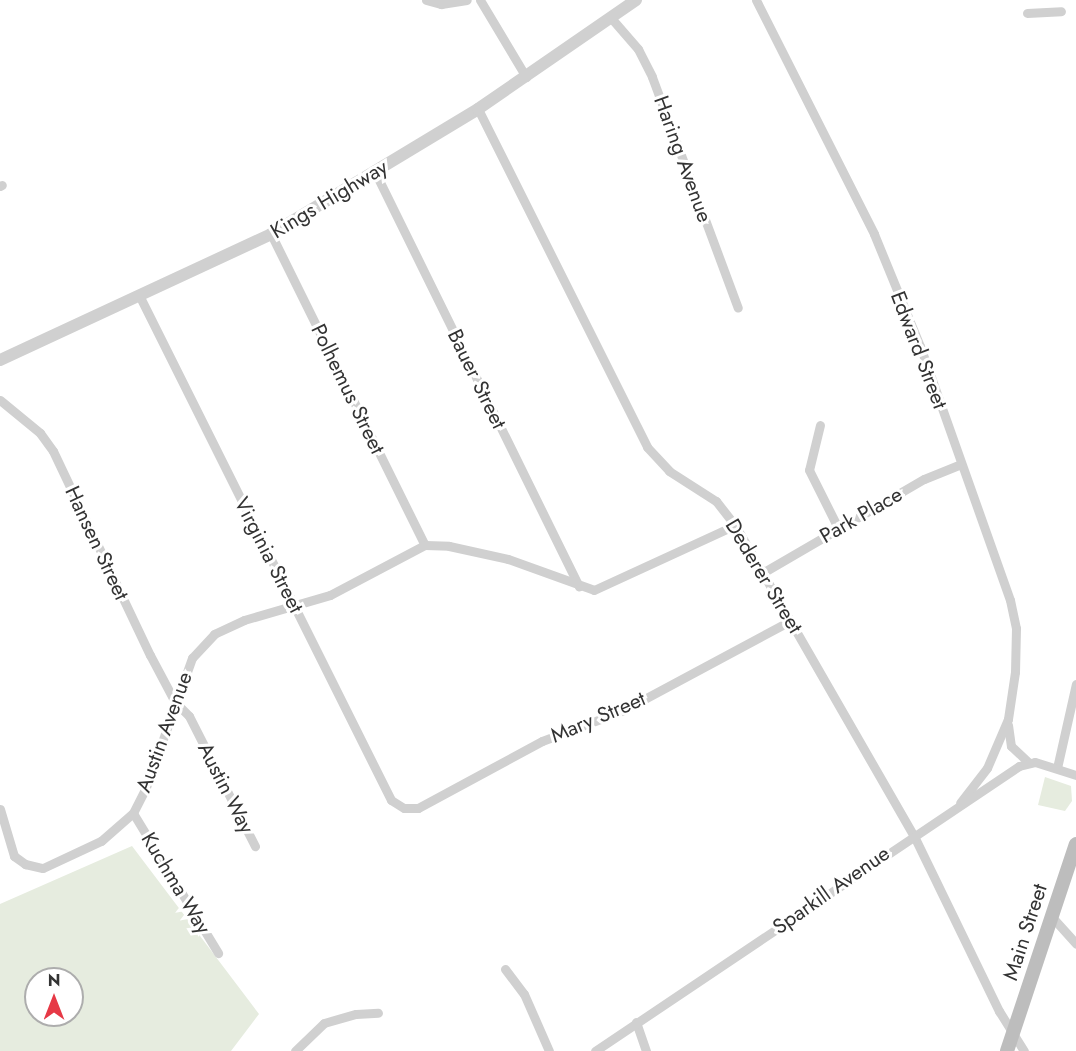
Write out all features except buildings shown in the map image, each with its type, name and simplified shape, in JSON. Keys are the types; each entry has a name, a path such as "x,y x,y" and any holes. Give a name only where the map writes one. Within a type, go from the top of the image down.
{"main road":[{"name":"Main Street","path":"1006,1051 1076,844"}],"street":[{"path":"426,0 441,4 466,0"},
{"path":"480,0 526,77"},
{"name":"Kings Highway","path":"0,360 140,297 271,234 478,109 612,19 636,0"},
{"name":"Edward Street","path":"756,0 874,234 920,346 999,567 1016,628 1015,672 1008,719"},
{"path":"1044,0 1044,12"},
{"path":"1027,13 1061,11"},
{"name":"Haring Avenue","path":"612,19 638,49 652,77 738,308"},
{"name":"Dederer Street","path":"478,109 647,447 669,471 716,501 735,525 913,834 1024,1051"},
{"name":"Bauer Street","path":"375,172 579,586"},
{"name":"Polhemus Street","path":"271,234 425,545"},
{"name":"Virginia Street","path":"140,297 391,800 404,808"},
{"name":"Hansen Street","path":"0,400 40,433 53,451 175,702"},
{"path":"820,425 809,470 838,528"},
{"name":"Park Place","path":"764,572 924,479 961,464"},
{"path":"425,545 449,546 508,559 594,590 735,525"},
{"name":"Austin Avenue","path":"4,843 14,856 25,864 43,868 101,842 133,813 146,787 192,657 214,634 244,620 330,595 425,545"},
{"name":"Mary Street","path":"404,808 418,808 542,741 622,711 790,621"},
{"path":"1057,768 1076,684"},
{"name":"Austin Way","path":"175,702 189,716 255,846"},
{"path":"1008,719 1011,746 1028,762 1076,775"},
{"path":"960,803 987,768 1008,719"},
{"name":"Sparkill Avenue","path":"595,1051 913,834 1028,762"},
{"path":"0,809 4,843"},
{"name":"Kuchma Way","path":"133,813 218,953"},
{"path":"1052,917 1076,945"},
{"path":"505,969 524,994 549,1051"},
{"path":"295,1051 324,1023 356,1014 378,1013"},
{"path":"636,1022 646,1051"}],"shaded area":[{"path":"1045,777 1071,786 1072,801 1065,811 1038,805"},
{"path":"132,846 259,1014 231,1051 0,1051 0,904"}]}
